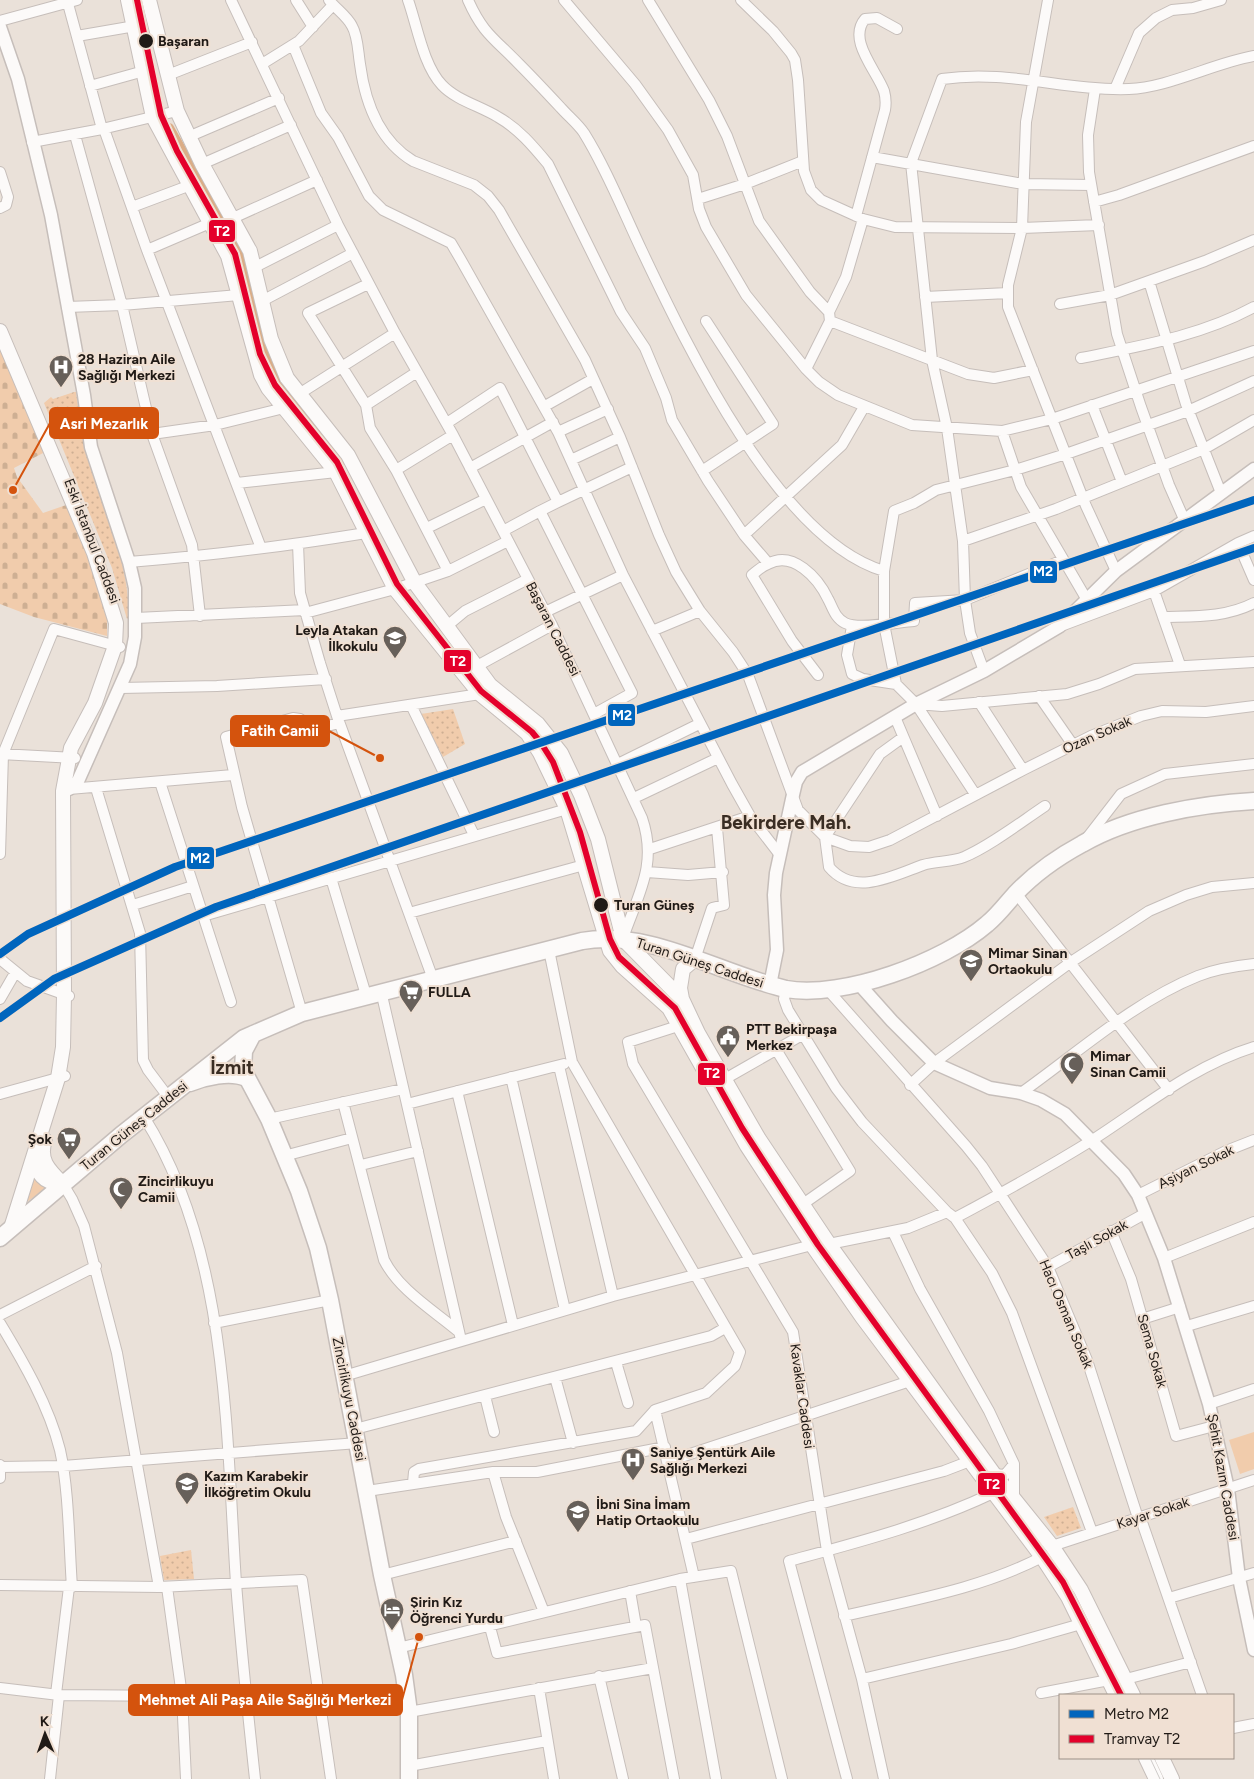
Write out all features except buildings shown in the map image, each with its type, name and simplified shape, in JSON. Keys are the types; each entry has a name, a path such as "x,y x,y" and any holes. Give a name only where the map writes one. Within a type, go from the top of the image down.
{"main road":[{"path":"128,0 144,71 165,114 188,186 228,256 261,375 284,408 336,472 396,589 480,694 533,740 550,770 567,809 605,939 615,957 669,1008 747,1146 812,1245 862,1318 1042,1557 1068,1598 1115,1694"},
{"path":"149,0 168,76 165,114 188,137 250,251 276,354 287,378 348,455 415,583 501,696 544,730 561,753 581,794 598,839 623,939 682,999"},
{"name":"Eski İstanbul Caddesi","path":"0,319 105,566 120,621 117,646 72,758 66,790 67,996 62,1077 42,1153 50,1172 63,1184"},
{"name":"Eski İstanbul Caddesi","path":"0,331 94,553 114,612 117,646"},
{"name":"Turan Güneş Caddesi","path":"5,1233 236,1042 302,1013 432,978 582,941 605,939 623,939 695,959 778,987 809,991 828,990 859,984 930,959 961,943 989,923 1016,893 1048,866 1083,843 1118,828 1169,812 1254,800"},
{"path":"695,959 683,969 680,988 682,999 698,1033 760,1139 829,1244 994,1474 1052,1546 1081,1590 1133,1694"},
{"path":"669,1008 682,999"},
{"name":"Zincirlikuyu Caddesi","path":"253,1034 243,1057 246,1078 269,1119 316,1240 330,1300 382,1575 398,1648 408,1712 409,1772"},
{"path":"186,1084 222,1076 241,1076 246,1078"},
{"name":"Eski İstanbul Caddesi","path":"5,1233 62,1077"},
{"path":"34,1151 35,1165 40,1176 51,1183 63,1184"},
{"path":"1162,1759 1172,1779"},
{"path":"1147,1760 1155,1779"}],"street":[{"name":"Başaran Caddesi","path":"232,0 338,225 368,284 447,423 552,625 634,798 647,831 650,848 647,872 623,939"},
{"path":"296,0 313,27"},
{"path":"408,0 418,35 441,84 506,122 533,145 548,164 621,312 644,348 666,398 672,420 744,536 768,563"},
{"path":"468,0 484,31 519,63 582,131 605,171 677,324 746,442 786,498 812,527 835,547 859,563 884,571"},
{"path":"564,0 635,84 668,130 693,175 701,216 714,244 746,294 806,369 819,382 838,395 904,423 1002,431 1052,419 1254,351"},
{"path":"648,0 709,100 734,150 754,211 763,227 830,317 968,374 994,378 1033,370"},
{"path":"741,0 786,45 795,60 803,161 806,178 815,196 860,218 882,225 917,228 1022,228 1099,225"},
{"path":"1048,0 1032,79 1024,145 1022,228 1008,285 1008,307 1082,497 1116,571"},
{"path":"1115,89 1139,33 1156,18 1172,10 1193,8 1221,0"},
{"path":"0,21 71,1 77,36 103,129 147,250 216,425 261,548"},
{"path":"262,64 293,45 313,27 331,3 354,30 363,86 378,125 404,155 459,177 488,196 499,210 533,273 578,348 608,409 667,554 700,611 734,652 748,675 759,701 792,799 798,810 825,837"},
{"path":"806,369 846,277 886,100 878,78 864,52 859,36 860,25 865,20 877,18 897,29"},
{"path":"77,36 135,26"},
{"path":"0,27 18,78 51,215 84,395 91,447 129,562 135,588 136,618 133,651 121,688 81,775 66,790"},
{"path":"168,76 252,42"},
{"path":"293,45 321,113 338,137 369,196 383,210 451,243 553,422 623,575 699,724 750,816 780,855"},
{"path":"984,670 970,633 963,541 947,428 932,360 911,163 942,79 982,75 1032,79 1095,89 1131,89 1170,80 1226,61 1254,56"},
{"path":"90,86 144,71"},
{"path":"1095,89 1088,135 1091,186 1110,295 1122,350 1135,390 1162,466 1184,520"},
{"path":"188,137 279,98"},
{"path":"32,142 75,135 165,114"},
{"path":"202,164 291,125"},
{"path":"75,135 122,306 152,434 195,557 200,616"},
{"path":"1094,202 1119,195 1254,146"},
{"path":"872,156 1023,184 1091,186"},
{"path":"698,199 745,184 803,161"},
{"path":"0,172 8,197 6,205 0,208"},
{"path":"233,218 317,180"},
{"path":"132,207 188,186"},
{"path":"147,250 210,223"},
{"path":"255,267 338,225"},
{"path":"1060,304 1110,295 1205,261 1254,240"},
{"path":"262,301 353,253"},
{"path":"1148,282 1188,411 1221,493"},
{"path":"368,284 308,313 366,405 370,428 396,470 448,571"},
{"path":"925,297 1008,293"},
{"path":"67,307 122,306 238,295"},
{"path":"1082,358 1166,340 1230,320 1254,307"},
{"path":"702,471 773,424 706,320"},
{"path":"299,394 395,333"},
{"path":"366,405 417,372"},
{"path":"544,406 593,379"},
{"path":"976,794 916,704 896,684 884,624 884,571 895,509 914,503 936,490 1015,470 1188,411 1254,381"},
{"path":"447,423 500,388 558,502"},
{"path":"1092,405 1122,482"},
{"path":"744,536 842,445 864,407"},
{"path":"152,434 216,425 284,408"},
{"path":"558,432 608,409"},
{"path":"963,541 1037,516 1204,449 1254,420"},
{"path":"470,468 553,422"},
{"path":"1002,431 1021,487 1087,600"},
{"path":"396,470 453,435"},
{"path":"571,460 620,437"},
{"path":"503,531 584,488 632,467"},
{"path":"1060,626 1116,571 1221,493 1249,478 1254,469"},
{"path":"237,483 336,472"},
{"path":"427,528 486,499"},
{"path":"540,511 632,694 594,714"},
{"path":"129,562 195,557 366,533"},
{"path":"1092,1532 1012,1313 992,1273 951,1215 862,1122 802,1035 785,1004 778,987 774,885 796,782 807,768 916,704 984,670 1060,626 1154,591 1238,543 1254,536"},
{"path":"136,618 305,611 415,583 448,571 508,541"},
{"path":"1238,543 1254,580"},
{"path":"298,544 300,587 305,611 338,719 432,978"},
{"path":"818,675 792,641 752,575 768,563 791,561 804,568 826,595 835,614 842,622 852,626 914,621 915,603 966,600 1063,560"},
{"path":"545,612 623,575"},
{"path":"447,626 465,611 528,579"},
{"path":"1154,591 1180,665"},
{"path":"1163,616 1215,616 1243,609 1254,604"},
{"path":"652,631 700,611"},
{"path":"477,666 552,625"},
{"path":"852,626 847,655 852,674 863,679 896,684"},
{"path":"0,854 2,754 54,629 117,646"},
{"path":"916,704 942,706 1077,692 1135,670 1180,665 1254,662"},
{"path":"121,688 217,686 326,679"},
{"path":"302,1013 233,775 226,737 293,718 300,719 316,729 338,719 480,694"},
{"path":"1039,696 1072,745"},
{"path":"979,702 1023,770"},
{"path":"411,705 474,835"},
{"name":"Ozan Sokak","path":"825,837 850,846 869,847 890,840 1072,745 1141,716 1162,711 1206,712 1254,706"},
{"path":"894,717 936,816"},
{"path":"618,764 699,724"},
{"path":"902,738 880,754 825,837 826,862 832,871 844,880 868,882 887,879 923,865 964,858 1045,806"},
{"path":"2,754 72,758"},
{"path":"634,798 718,758"},
{"path":"1083,843 1121,794 1165,774 1254,764"},
{"path":"66,790 233,775"},
{"path":"160,782 231,1002"},
{"path":"96,788 133,905 141,944 143,1060 148,1070 169,1098"},
{"path":"204,916 567,809"},
{"path":"650,848 750,816"},
{"path":"695,959 712,908 724,905 723,872 717,828"},
{"path":"409,913 584,865"},
{"path":"647,872 688,875 723,872"},
{"path":"331,878 374,993 404,1088 460,1336"},
{"path":"910,1085 934,1063 1071,962 1166,903 1212,887 1254,882"},
{"path":"133,905 193,886"},
{"path":"1016,893 1169,1090"},
{"path":"413,1483 414,1472 420,1469 636,1431 655,1410 706,1393 735,1366 740,1352 572,1062 549,950"},
{"path":"0,959 15,974 37,986 67,996"},
{"path":"1021,1093 1118,1023 1187,981 1216,971 1254,964"},
{"path":"0,999 15,974"},
{"path":"859,984 892,1021 934,1063"},
{"name":"Hacı Osman Sokak","path":"828,990 910,1085 966,1146 1048,1267 1087,1360 1138,1518 1143,1525 1202,1694"},
{"name":"Kavaklar Caddesi","path":"678,1026 628,1042 633,1064 793,1332 826,1551 862,1679 884,1779"},
{"path":"725,1079 802,1035"},
{"path":"344,1376 460,1336 513,1325 613,1296 812,1245 829,1244 893,1232 951,1215 1000,1194 1092,1140 1222,1058 1254,1047"},
{"path":"777,1051 850,1171 803,1204"},
{"path":"407,1104 572,1062"},
{"name":"Şehit Kazım Caddesi","path":"934,1063 990,1088 1021,1093 1041,1100 1066,1114 1124,1174 1138,1195 1164,1258 1209,1404 1228,1489 1239,1578 1254,1647"},
{"path":"559,1066 613,1296"},
{"path":"0,1094 62,1077"},
{"path":"511,1077 565,1310"},
{"path":"269,1119 404,1088"},
{"path":"457,1091 513,1325"},
{"path":"342,1102 361,1165 384,1260 389,1270 402,1286 460,1336"},
{"path":"144,1117 163,1148 180,1185 200,1253 214,1323 229,1454 236,1584 255,1779"},
{"path":"284,1156 352,1138"},
{"name":"Aşiyan Sokak","path":"1138,1195 1226,1151 1254,1140"},
{"path":"361,1165 418,1151"},
{"path":"63,1184 80,1214 96,1266 117,1353 134,1459 163,1587 182,1696 186,1779"},
{"name":"Taşlı Sokak","path":"1048,1267 1146,1213"},
{"path":"1164,1258 1254,1222"},
{"name":"Sema Sokak","path":"1111,1231 1131,1279 1176,1436 1214,1426"},
{"path":"893,1232 920,1289 989,1411 1014,1464 1014,1498"},
{"path":"0,1314 96,1266"},
{"path":"214,1323 330,1300"},
{"path":"1142,1319 1180,1306"},
{"path":"1186,1326 1254,1306"},
{"path":"0,1323 27,1369 54,1432 63,1466 70,1587 50,1779"},
{"path":"0,1478 1,1466 63,1466 134,1459 229,1454 356,1436 485,1396 711,1336 725,1328"},
{"path":"616,1362 628,1403"},
{"path":"555,1377 573,1443"},
{"path":"668,1461 910,1381"},
{"path":"1209,1404 1254,1388"},
{"path":"485,1396 494,1432"},
{"path":"655,1410 694,1577"},
{"path":"367,1492 413,1483 493,1472 537,1472 665,1447"},
{"path":"686,1539 944,1471 970,1461"},
{"path":"994,1474 1005,1475 1014,1464"},
{"path":"493,1472 506,1517 544,1612"},
{"name":"Kayar Sokak","path":"1052,1546 1254,1480"},
{"path":"847,1779 789,1561 956,1511 993,1493"},
{"path":"382,1575 516,1541"},
{"path":"844,1616 977,1585 1014,1572 1042,1557 1052,1546"},
{"path":"398,1648 490,1627 630,1591 731,1571 782,1779"},
{"path":"1169,1598 1254,1573"},
{"path":"0,1585 163,1587 302,1580 331,1779"},
{"path":"680,1580 716,1779"},
{"path":"630,1591 636,1626"},
{"path":"862,1679 1012,1644 1081,1624"},
{"path":"490,1627 497,1653 645,1625 674,1779"},
{"path":"1126,1679 1191,1662"},
{"path":"408,1712 599,1676 653,1668"},
{"path":"599,1676 624,1779"},
{"path":"1041,1693 1108,1680"},
{"path":"0,1688 58,1695 182,1696"},
{"path":"539,1688 554,1779"},
{"path":"1234,1728 1254,1724"},
{"path":"409,1772 548,1741"}],"green space":[{"path":"0,340 47,451 14,468 17,477 43,513 72,503 107,614 107,636 34,617 0,604"},
{"path":"76,392 86,452 114,533 124,573 128,595 129,617 127,619 112,568 44,403 51,397 53,399"},
{"path":"453,709 465,744 443,757 421,714"},
{"path":"34,1175 46,1189 25,1203"},
{"path":"1254,1432 1254,1469 1240,1474 1229,1440"},
{"path":"1073,1507 1081,1528 1057,1536 1044,1517"},
{"path":"191,1550 194,1579 164,1580 160,1556"}],"waterway":[{"path":"169,128 239,251 261,336 280,384 342,461"}],"tram line":[{"name":"T2","path":"137,0 161,115 177,151 235,254 260,354 275,385 337,462 397,584 481,691 532,732 541,743 553,762 580,832 610,939 619,957 675,1008 742,1128 818,1245 1063,1582 1120,1694"},
{"path":"1151,1760 1160,1779"}],"metro line":[{"name":"M2","path":"0,954 28,934 175,867 1254,500"},
{"name":"M2","path":"0,1018 54,979 216,907 1254,548"}],"place":[{"name":"Başaran","path":"146,41"},
{"name":"28 Haziran Aile Sağlığı Merkezi","path":"61,388"},
{"name":"Asri Mezarlık","path":"13,490"},
{"name":"Leyla Atakan İlkokulu","path":"395,659"},
{"name":"Fatih Camii","path":"380,758"},
{"name":"Turan Güneş","path":"601,905"},
{"name":"Mimar Sinan Ortaokulu","path":"971,982"},
{"name":"FULLA","path":"411,1013"},
{"name":"PTT Bekirpaşa Merkez","path":"728,1058"},
{"name":"Mimar Sinan Camii","path":"1072,1085"},
{"name":"Şok","path":"69,1160"},
{"name":"Zincirlikuyu Camii","path":"121,1210"},
{"name":"Saniye Şentürk Aile Sağlığı Merkezi","path":"633,1481"},
{"name":"Kazım Karabekir İlköğretim Okulu","path":"187,1505"},
{"name":"İbni Sina İmam Hatip Ortaokulu","path":"578,1533"},
{"name":"Şirin Kız Öğrenci Yurdu","path":"392,1631"},
{"name":"Mehmet Ali Paşa Aile Sağlığı Merkezi","path":"419,1637"}],"district":[{"name":"Bekirdere Mah.","path":"786,822"},
{"name":"İzmit","path":"232,1067"}]}
